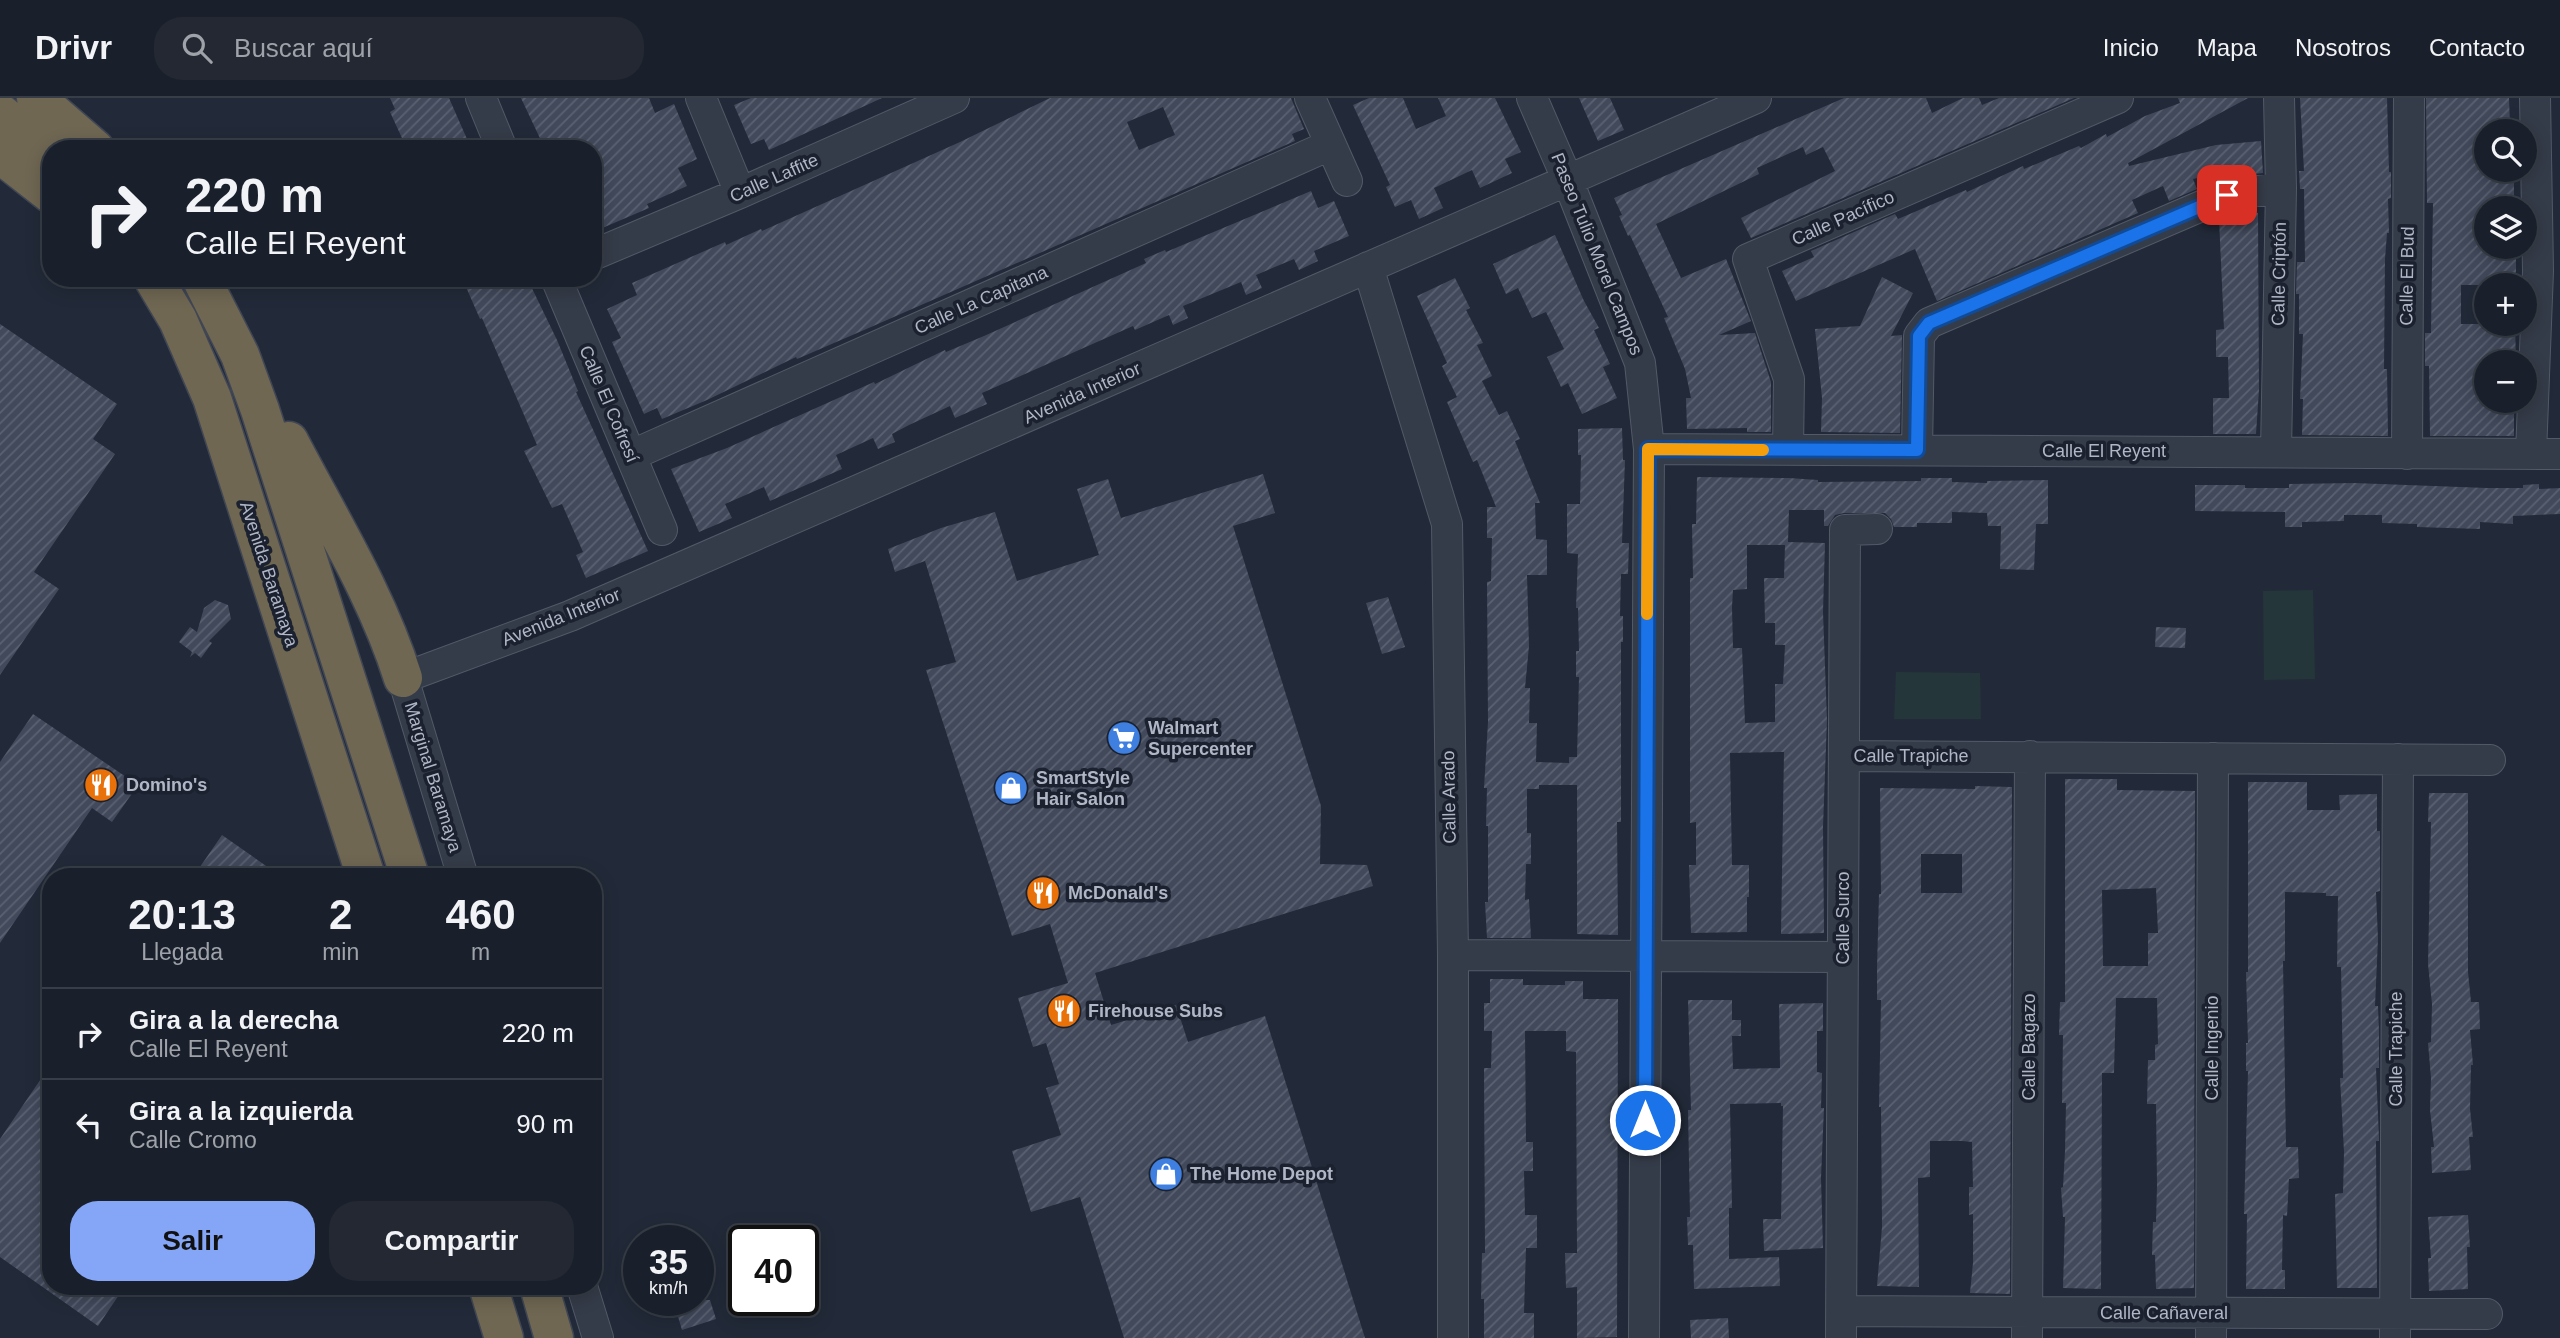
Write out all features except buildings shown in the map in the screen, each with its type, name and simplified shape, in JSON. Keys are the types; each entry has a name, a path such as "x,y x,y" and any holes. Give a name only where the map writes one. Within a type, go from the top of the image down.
{"highway":[{"path":"36,98 85,140"},
{"path":"70,98 104,140"},
{"path":"0,113 42,148"},
{"path":"0,154 42,187"},
{"name":"Avenida Baramaya","path":"156,287 192,350 212,398 363,868"},
{"path":"206,287 240,355 284,430 369,596 388,635 403,678"},
{"path":"240,355 407,868"},
{"path":"491,1295 504,1338"},
{"path":"542,1295 554,1338"}],"street":[{"path":"481,98 498,140"},
{"path":"701,98 740,193"},
{"name":"Calle Laffite","path":"602,251 954,98"},
{"path":"1310,98 1347,181"},
{"name":"Paseo Tulio Morel Campos","path":"1532,98 1640,363 1648,449 1644,1338"},
{"name":"Avenida Interior","path":"403,678 570,616 1756,98"},
{"name":"Calle Pacífico","path":"1788,450 1789,379 1748,260 2118,98"},
{"name":"Calle Criptón","path":"2276,451 2281,188 2279,98"},
{"name":"Calle El Bud","path":"2407,454 2409,98"},
{"path":"2530,454 2538,271 2535,98"},
{"name":"Calle La Capitana","path":"632,455 1330,145"},
{"path":"1917,450 1919,336 1929,323 2227,195 2281,188"},
{"name":"Calle Arado","path":"1368,267 1447,524 1453,955 1453,1338"},
{"name":"Calle El Cofresí","path":"560,287 662,530"},
{"name":"Calle El Reyent","path":"1648,449 2560,454"},
{"name":"Calle Surco","path":"1841,1325 1845,530 1877,529"},
{"name":"Marginal Baramaya","path":"403,678 460,868"},
{"name":"Calle Trapiche","path":"1844,756 2490,760"},
{"name":"Calle Bagazo","path":"2027,1325 2031,757"},
{"name":"Calle Ingenio","path":"2211,1325 2213,758"},
{"name":"Calle Trapiche","path":"2395,1326 2398,759"},
{"path":"1453,955 1843,957"},
{"path":"585,1295 598,1338"},
{"name":"Calle Cañaveral","path":"1841,1325 2395,1326 2487,1314"}],"shaded area":[{"path":"2313,590 2315,679 2264,680 2263,591"},
{"path":"1896,672 1980,673 1981,719 1894,719"}],"slow traffic":[{"path":"1647,614 1648,449 1763,450"}],"place":[{"name":"Walmart Supercenter","path":"1124,738"},
{"name":"Domino's","path":"101,785"},
{"name":"SmartStyle Hair Salon","path":"1011,788"},
{"name":"McDonald's","path":"1043,893"},
{"name":"Firehouse Subs","path":"1064,1011"},
{"name":"The Home Depot","path":"1166,1174"}],"route":[{"path":"1645,1120 1648,449 1917,450 1919,336 1929,323 2227,195"}]}
